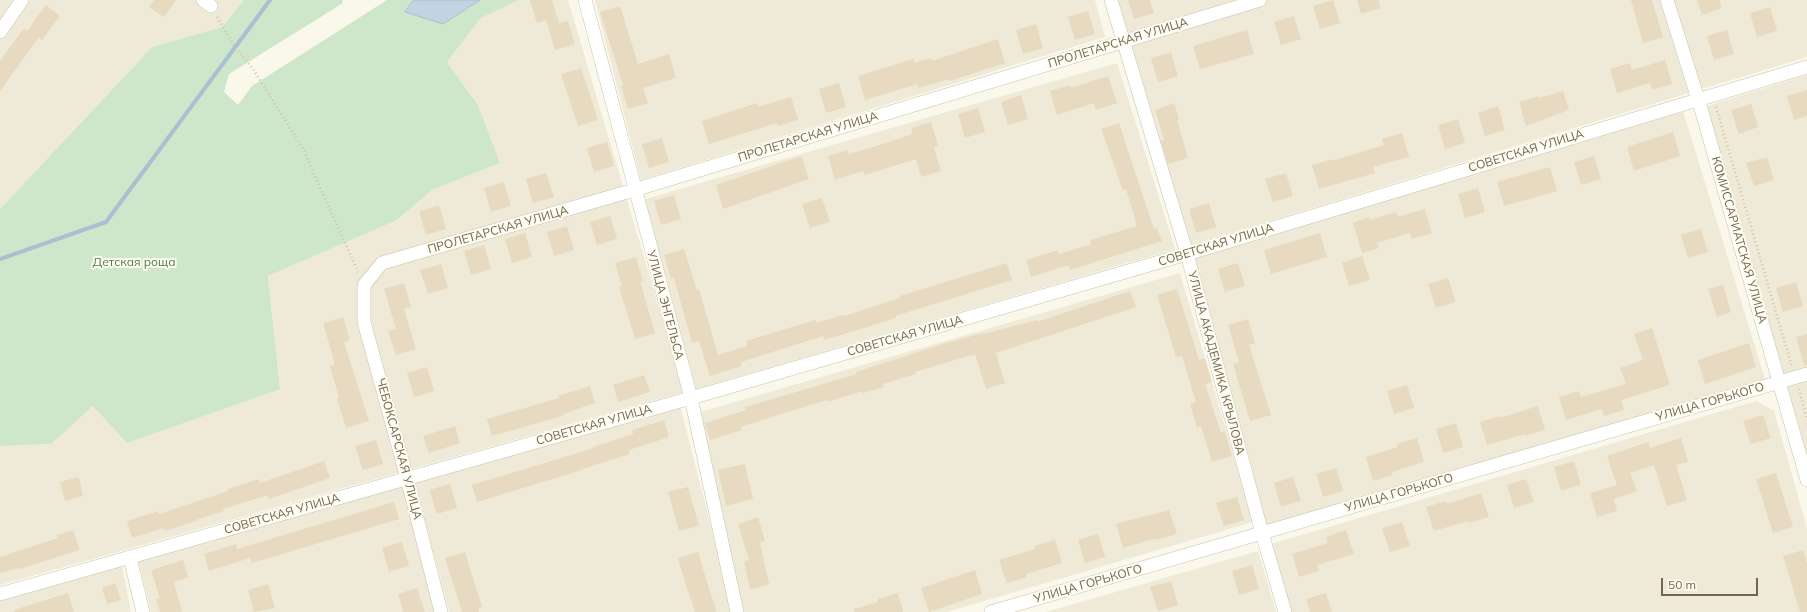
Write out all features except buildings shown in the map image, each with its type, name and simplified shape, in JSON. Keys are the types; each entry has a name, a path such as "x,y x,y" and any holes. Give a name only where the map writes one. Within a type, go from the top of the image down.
{"street":[{"path":"0,32 22,0"},
{"name":"УЛИЦА ЭНГЕЛЬСА","path":"585,0 634,190 691,398 737,612"},
{"name":"УЛИЦА АКАДЕМИКА КРЫЛОВА","path":"1111,0 1188,254 1262,533 1285,612"},
{"name":"ПРОЛЕТАРСКАЯ УЛИЦА","path":"364,285 382,263 634,190 1260,0"},
{"name":"КОМИССАРИАТСКАЯ УЛИЦА","path":"1667,0 1699,99 1807,480"},
{"name":"СОВЕТСКАЯ УЛИЦА","path":"0,594 691,398 1188,254 1807,67"},
{"name":"ЧЕБОКСАРСКАЯ УЛИЦА","path":"364,285 364,322 407,478 441,612"},
{"name":"УЛИЦА ГОРЬКОГО","path":"991,612 1801,375"},
{"path":"130,558 143,612"}],"path":[{"path":"207,3 235,47 253,69 303,149 364,285"},
{"path":"1712,95 1801,375 1807,420"}],"shaded area":[{"path":"0,0 244,0 222,27 152,47 0,209"},
{"path":"519,0 568,0 684,392 0,585 0,446 51,444 93,406 280,389 268,276 397,220 432,190 500,163 478,105 447,62 481,18"},
{"path":"595,0 1095,0 1105,37 641,180"},
{"path":"1118,0 1807,0 1807,57 1191,245"},
{"path":"1117,63 1175,249 696,389 645,199"},
{"path":"1807,75 1807,465 1704,107"},
{"path":"1683,111 1765,379 1266,526 1192,256"},
{"path":"1180,273 1253,522 947,612 744,612 697,413"},
{"path":"1756,401 1774,411 1807,528 1807,612 1290,612 1271,544"},
{"path":"680,406 733,612 449,612 415,481"},
{"path":"406,484 438,612 151,612 138,559"},
{"path":"1258,551 1276,612 1046,612"},
{"path":"122,565 131,612 0,612 0,599"}],"green space":[{"name":"Детская роща","path":"244,0 342,0 343,3 229,74 224,92 238,105 252,86 387,0 414,0 406,12 443,24 480,0 519,0 481,18 447,62 478,105 500,163 432,190 397,220 268,276 280,389 127,443 93,406 51,444 0,446 0,209 152,47 222,27"}],"water":[{"path":"414,0 480,0 443,24 405,12"}],"waterway":[{"path":"0,259 106,222 270,0"}]}
